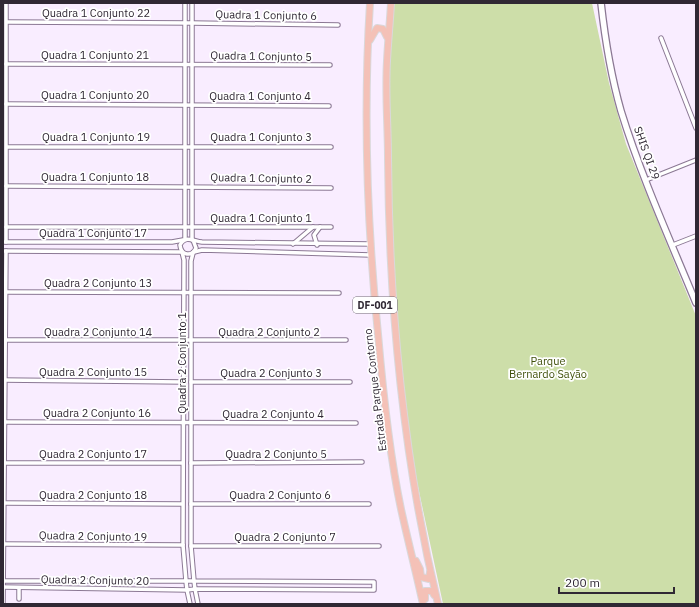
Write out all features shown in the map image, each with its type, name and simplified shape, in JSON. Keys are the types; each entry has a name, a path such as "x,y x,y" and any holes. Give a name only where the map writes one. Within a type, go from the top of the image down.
{"main road":[{"name":"Estrada Parque Contorno","path":"370,3 367,45 366,154 370,255 384,405 401,508 423,604"},
{"name":"DF-001","path":"391,3 387,85 388,201 394,322 403,407 437,602"},
{"path":"367,45 377,28 381,28 385,31 388,43"},
{"path":"413,556 420,569 421,578 429,579 430,564"},
{"path":"426,604 425,591 428,590 432,590 437,602"}],"street":[{"path":"4,242 6,227 7,147 6,104 4,89 6,64 6,3"},
{"path":"185,3 184,240 180,245 182,252 184,341 182,504 183,545 187,590 190,604"},
{"path":"192,3 191,186 192,240 196,248 194,252"},
{"name":"SHIS QI 29","path":"601,3 611,69 618,97 646,180 696,303"},
{"name":"Quadra 1 Conjunto 22","path":"6,22 192,22"},
{"name":"Quadra 1 Conjunto 6","path":"192,22 338,25"},
{"path":"661,38 696,128"},
{"name":"Quadra 1 Conjunto 21","path":"6,64 185,64"},
{"name":"Quadra 1 Conjunto 5","path":"185,64 330,65"},
{"name":"Quadra 1 Conjunto 20","path":"6,104 192,105"},
{"name":"Quadra 1 Conjunto 4","path":"192,105 329,106"},
{"name":"Quadra 1 Conjunto 19","path":"7,147 184,146"},
{"name":"Quadra 1 Conjunto 3","path":"184,146 330,147"},
{"path":"646,180 696,160"},
{"name":"Quadra 1 Conjunto 18","path":"6,186 191,186"},
{"name":"Quadra 1 Conjunto 2","path":"191,186 331,188"},
{"name":"Quadra 1 Conjunto 17","path":"6,227 184,228"},
{"path":"293,244 313,227"},
{"path":"320,227 314,236 319,244 321,253"},
{"name":"Quadra 1 Conjunto 1","path":"184,228 331,227"},
{"path":"673,245 696,236"},
{"path":"184,240 202,242 335,245 370,244"},
{"name":"Quadra 1 Conjunto 17","path":"4,242 172,242 184,240"},
{"path":"11,251 12,242"},
{"path":"335,245 335,254"},
{"path":"3,604 4,251 182,252 187,255 202,250 370,255"},
{"name":"Quadra 2 Conjunto 1","path":"194,252 191,260 190,423 191,546 195,589"},
{"name":"Quadra 2 Conjunto 13","path":"5,292 192,292"},
{"path":"192,292 339,293"},
{"name":"Quadra 2 Conjunto 14","path":"4,340 191,341"},
{"name":"Quadra 2 Conjunto 2","path":"191,341 346,340"},
{"name":"Quadra 2 Conjunto 15","path":"4,380 183,382"},
{"name":"Quadra 2 Conjunto 3","path":"191,382 350,382"},
{"name":"Quadra 2 Conjunto 16","path":"4,422 190,423"},
{"name":"Quadra 2 Conjunto 4","path":"190,423 356,423"},
{"name":"Quadra 2 Conjunto 5","path":"191,463 362,462"},
{"name":"Quadra 2 Conjunto 17","path":"4,463 183,463"},
{"name":"Quadra 2 Conjunto 18","path":"3,503 182,504"},
{"name":"Quadra 2 Conjunto 6","path":"191,504 369,504"},
{"name":"Quadra 2 Conjunto 19","path":"3,544 183,545"},
{"name":"Quadra 2 Conjunto 7","path":"191,546 379,546"},
{"path":"3,581 374,582 374,590 195,589 198,604"},
{"name":"Quadra 2 Conjunto 20","path":"3,587 195,589"},
{"path":"19,588 19,598"}],"green space":[{"name":"Parque Bernardo Sayão","path":"389,3 592,3 609,83 626,144 696,316 696,604 443,604 407,435 389,257"}]}
